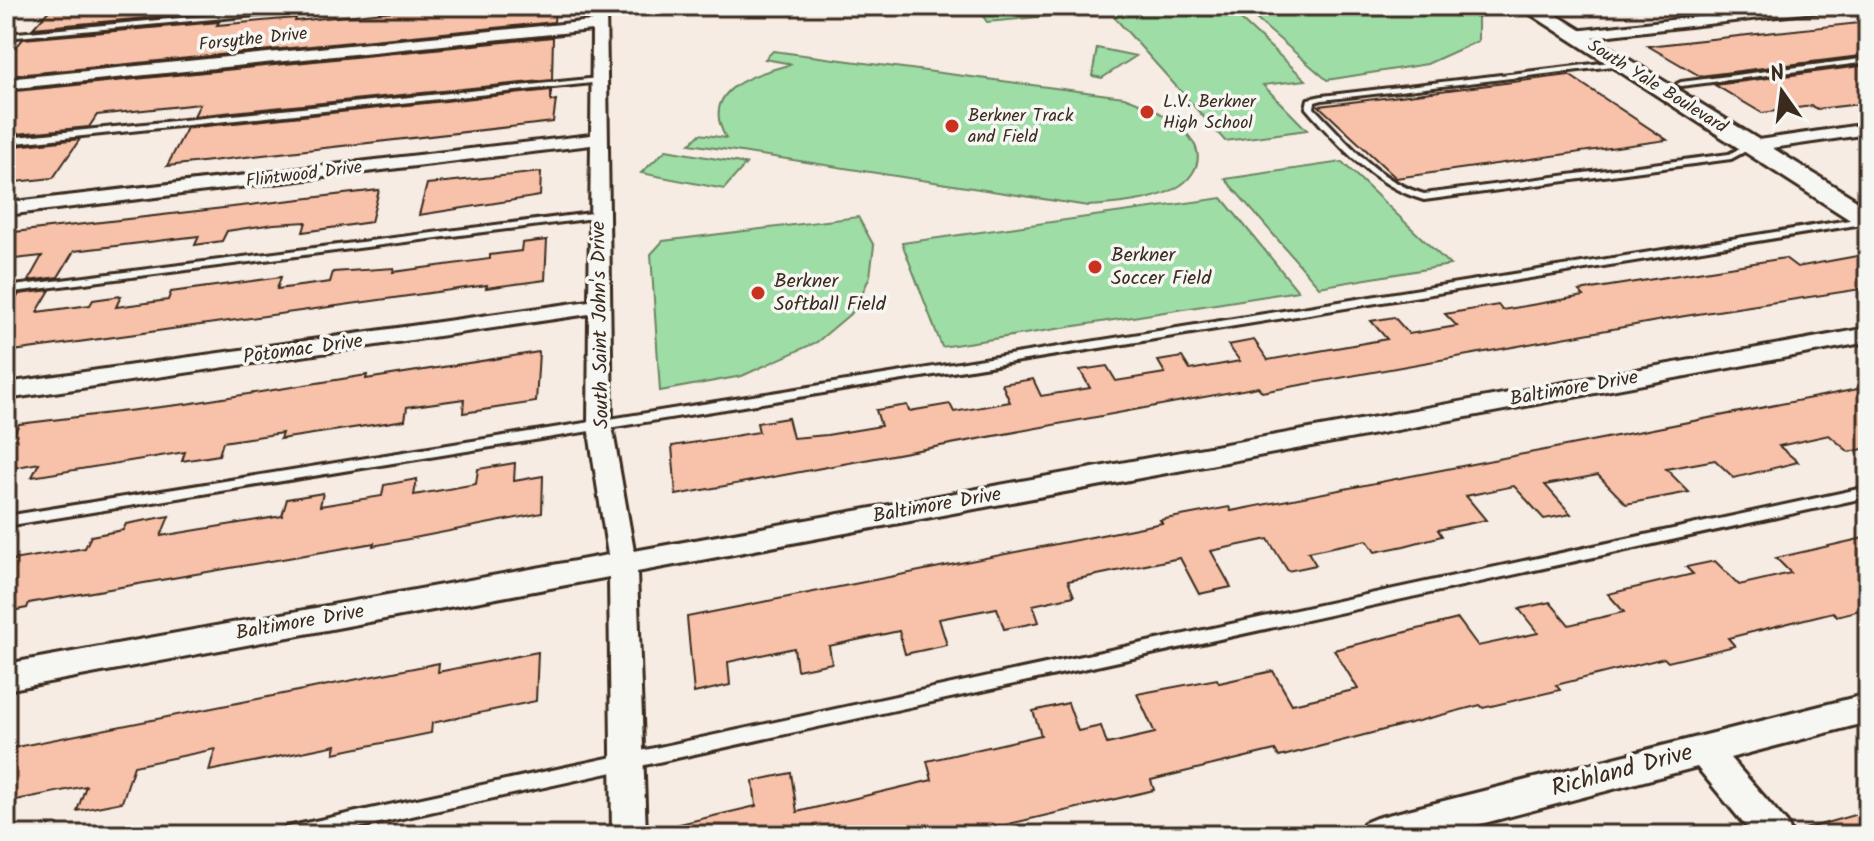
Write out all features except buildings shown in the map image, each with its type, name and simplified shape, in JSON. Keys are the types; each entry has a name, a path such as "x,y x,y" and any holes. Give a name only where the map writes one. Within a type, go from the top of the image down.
{"street":[{"name":"South Yale Boulevard","path":"1528,6 1681,84 1868,219"},
{"name":"South Yale Boulevard","path":"1553,6 1619,63 1868,198"},
{"path":"1586,34 1832,6"},
{"name":"South Saint John's Drive","path":"599,16 600,426 623,564 629,835"},
{"name":"Forsythe Drive","path":"6,84 599,16"},
{"path":"1764,144 1868,129"},
{"name":"Flintwood Drive","path":"6,209 601,139"},
{"name":"Potomac Drive","path":"6,391 600,306"},
{"name":"Baltimore Drive","path":"6,677 1868,335"},
{"name":"Richland Drive","path":"1376,835 1868,708"},
{"path":"1703,750 1775,835"}],"lane":[{"path":"6,36 334,6"},
{"path":"1681,84 1868,60"},
{"path":"1619,63 1322,98 1311,101 1310,108 1383,180 1402,193 1424,197 1731,156 1764,144"},
{"path":"6,141 599,80"},
{"path":"6,290 599,215"},
{"path":"6,521 1868,219"},
{"path":"287,835 1868,492"}],"green space":[{"path":"976,6 1063,6 1070,14 987,22"},
{"path":"1226,6 1306,80 1263,85 1307,130 1225,141 1107,9"},
{"path":"1241,6 1473,6 1478,12 1478,41 1427,64 1327,80"},
{"path":"1097,48 1136,56 1102,78 1092,76"},
{"path":"773,51 1124,97 1177,125 1196,147 1198,160 1192,174 1172,190 1144,199 1088,206 690,144 700,134 726,138 719,121 719,107 735,86 762,73 792,64 765,59"},
{"path":"666,150 746,164 724,189 641,173"},
{"path":"1342,162 1450,265 1319,287 1225,179"},
{"name":"Berkner Soccer Field","path":"1222,198 1298,291 942,347 902,243"},
{"name":"Berkner Softball Field","path":"858,217 874,246 870,276 855,310 817,342 742,376 660,391 651,254 663,241"}],"place":[{"name":"L.V. Berkner High School","path":"1147,112"},
{"name":"Berkner Track and Field","path":"952,126"},
{"name":"Berkner Soccer Field","path":"1095,267"},
{"name":"Berkner Softball Field","path":"758,293"}]}
